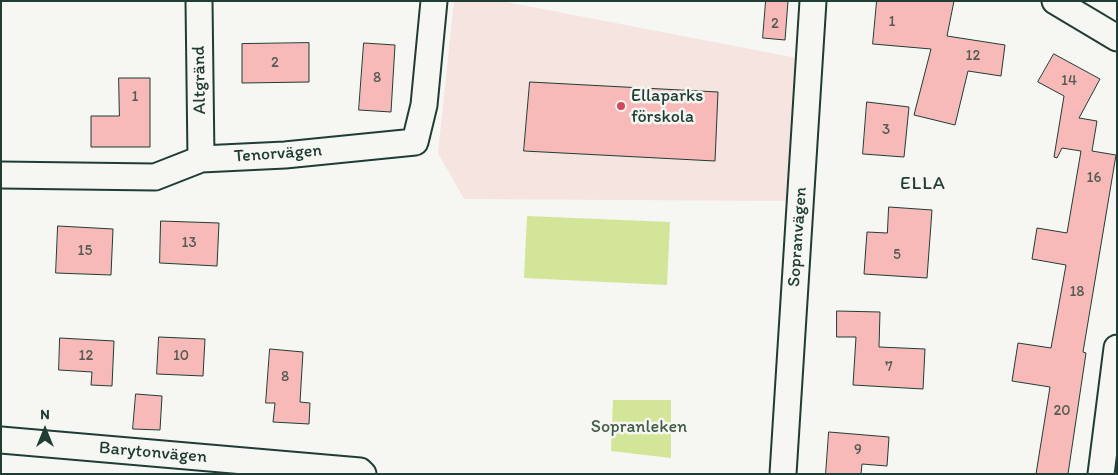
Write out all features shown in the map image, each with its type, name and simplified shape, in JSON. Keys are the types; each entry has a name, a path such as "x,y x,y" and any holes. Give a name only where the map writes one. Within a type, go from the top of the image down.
{"street":[{"name":"Altgränd","path":"199,1 201,159"},
{"name":"Tenorvägen","path":"1,175 155,177 201,159 285,155 415,142 424,105 434,1"},
{"name":"Sopranvägen","path":"783,474 813,1"},
{"path":"1055,1 1117,38"},
{"path":"1101,474 1117,348"},
{"name":"Barytonvägen","path":"1,440 360,471 363,474"}],"shaded area":[{"name":"Ellaparks förskola","path":"454,1 501,1 802,59 790,201 464,199 438,153"}],"green space":[{"path":"527,216 670,222 667,285 524,278"},
{"name":"Sopranleken","path":"613,400 671,400 671,458 611,451"}],"building":[{"path":"766,1 788,1 785,40 763,38"},
{"path":"877,1 954,1 947,36 1005,45 1001,76 968,71 955,125 914,115 931,49 873,44"},
{"path":"309,43 309,82 242,83 242,44"},
{"path":"364,43 395,45 391,112 359,110"},
{"path":"1054,54 1100,79 1079,118 1097,121 1092,151 1116,155 1083,352 1086,353 1068,474 1036,474 1050,387 1012,381 1018,343 1051,348 1066,265 1032,259 1037,228 1067,233 1081,151 1062,148 1057,158 1054,157 1064,96 1038,82"},
{"path":"119,78 150,78 150,147 91,147 91,116 119,116"},
{"path":"530,82 718,92 715,161 524,151"},
{"path":"867,102 909,107 904,157 863,154"},
{"path":"889,207 932,210 927,278 864,274 867,232 887,233"},
{"path":"161,221 219,223 217,266 160,263"},
{"path":"58,226 113,229 111,275 56,273"},
{"path":"837,311 880,312 879,347 925,349 923,389 853,385 856,337 837,337"},
{"path":"159,337 205,339 203,376 157,374"},
{"path":"60,338 114,341 112,386 91,385 92,372 59,370"},
{"path":"270,349 303,352 300,402 310,403 309,424 273,422 275,403 266,403"},
{"path":"136,394 162,396 160,430 133,429"},
{"path":"829,432 889,437 887,466 862,464 861,474 826,474"}],"place":[{"name":"Ellaparks förskola","path":"621,106"}],"district":[{"name":"ELLA","path":"923,184"}]}
